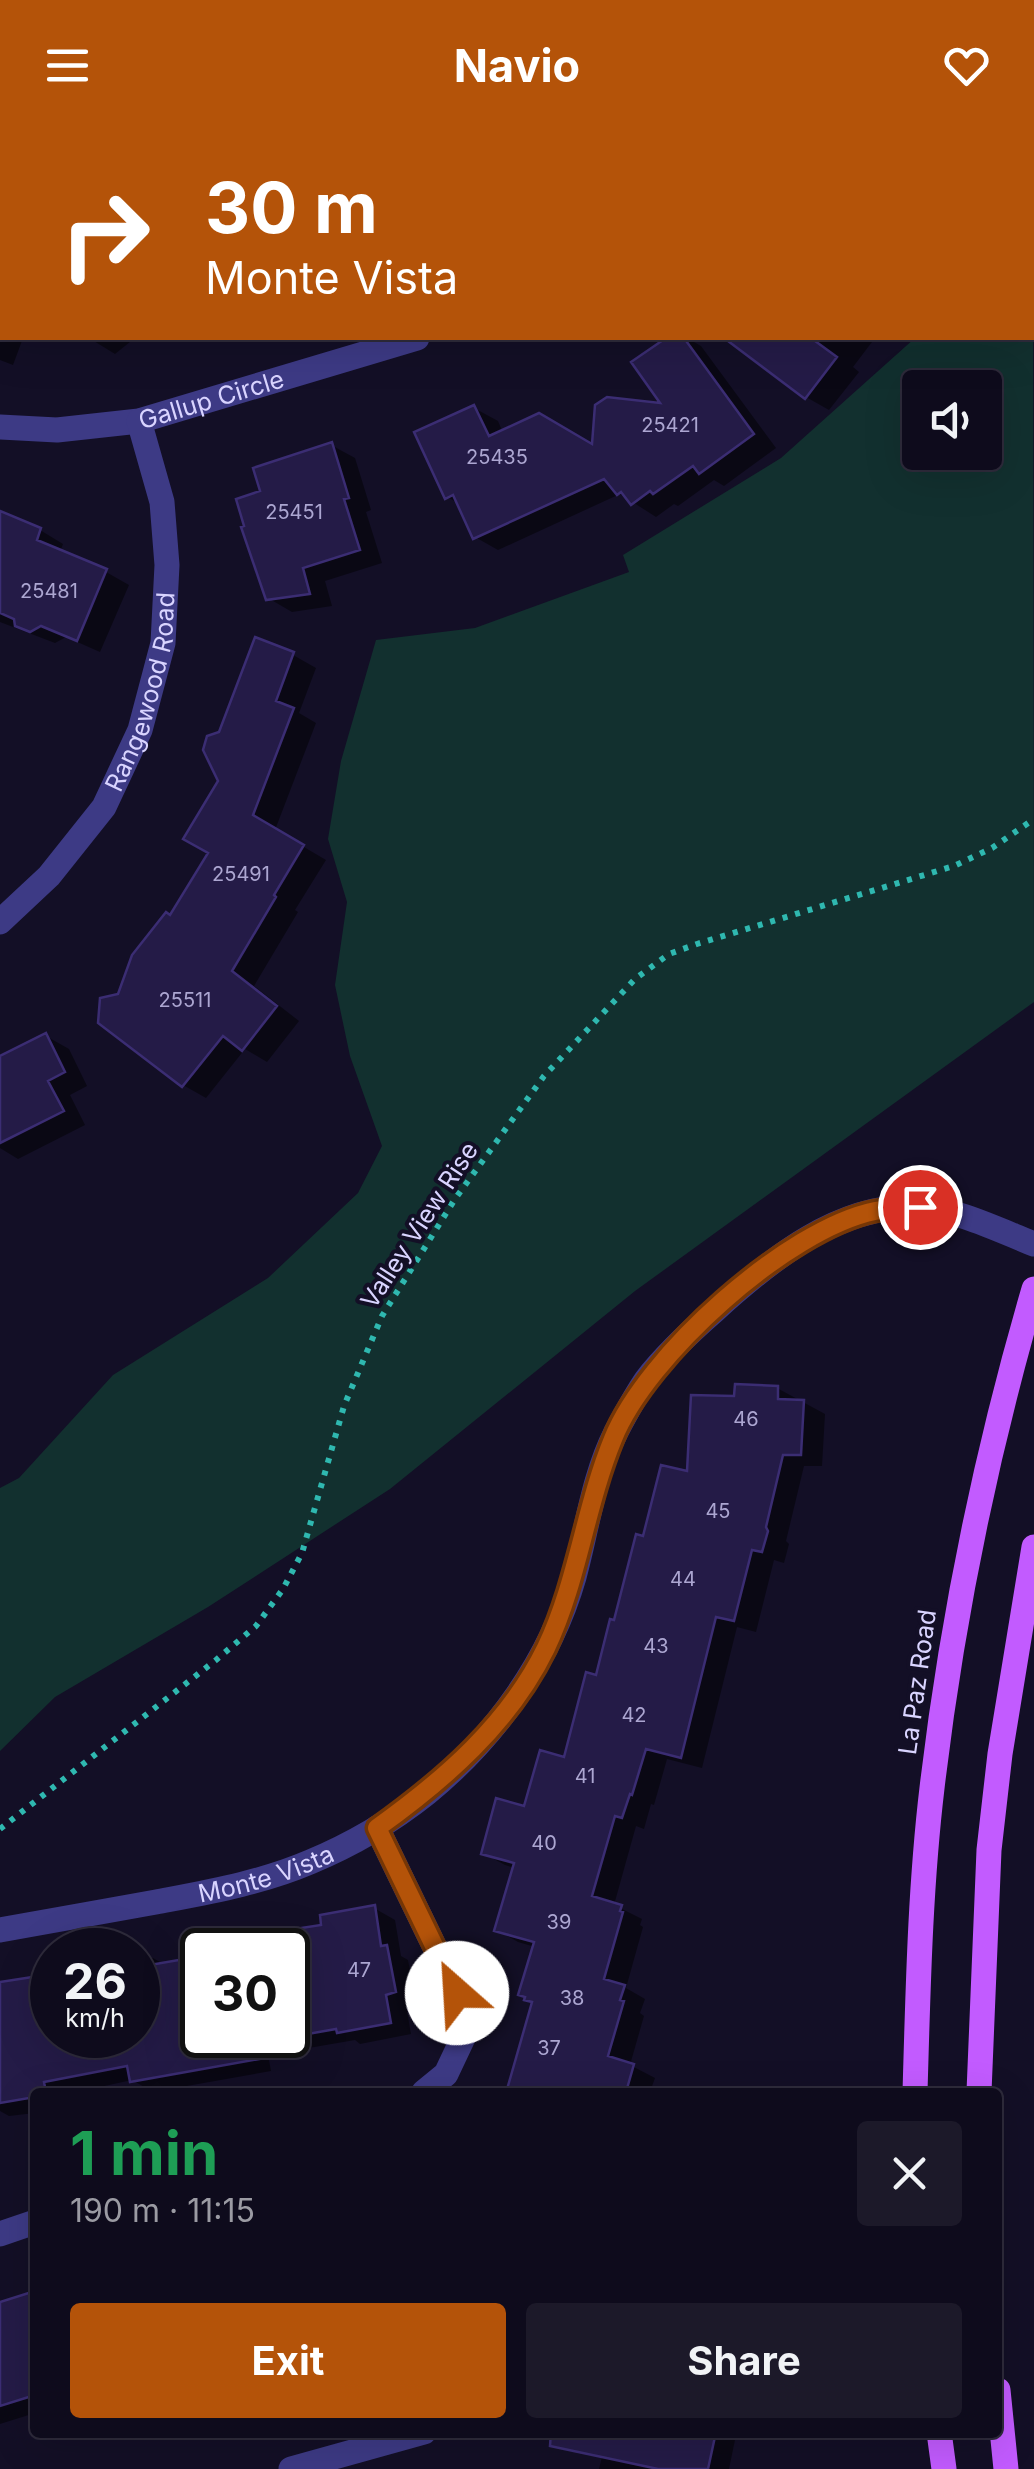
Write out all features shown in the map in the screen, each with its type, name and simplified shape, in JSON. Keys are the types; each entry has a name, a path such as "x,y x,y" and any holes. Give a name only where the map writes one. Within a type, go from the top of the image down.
{"main road":[{"name":"La Paz Road","path":"915,2088 931,1792 952,1634 998,1417 1034,1289"},
{"path":"979,2088 990,1850 1000,1754 1034,1547"},
{"path":"1002,2430 1006,2469"},
{"path":"940,2438 944,2469"}],"street":[{"name":"Gallup Circle","path":"0,428 57,430 138,421 410,340"},
{"name":"Rangewood Road","path":"0,922 49,876 104,807 140,730 162,643 166,565 162,502 138,421"},
{"name":"Monte Vista","path":"0,1930 235,1887 310,1862 377,1828 427,1792 471,1751 513,1701 545,1649 573,1581 595,1489 614,1435 646,1380 686,1336 792,1246 873,1211 920,1207 960,1216 1034,1244"},
{"path":"377,1828 457,1993 463,2038 446,2074 429,2088"},
{"path":"0,2234 30,2224"},
{"path":"291,2469 402,2438"}],"path":[{"name":"Valley View Rise","path":"0,1829 216,1660 256,1626 283,1590 302,1552 344,1406 382,1316 455,1199 544,1076 635,980 669,954 954,866 992,848 1034,819"}],"green space":[{"path":"913,340 1033,340 1034,1002 635,1291 390,1489 208,1607 55,1697 0,1751 0,1488 19,1478 113,1375 268,1278 358,1193 382,1146 350,1056 335,985 347,902 328,839 341,761 376,640 475,628 629,572 623,555 781,458"}],"building":[{"path":"663,340 685,340 754,434 699,474 693,466 631,505 604,479 473,539 453,495 445,499 414,432 474,405 489,436 539,413 592,444 595,405 607,397 660,403 631,362"},
{"path":"727,340 814,340 837,357 805,399"},
{"path":"332,442 360,550 303,568 310,594 266,600 241,527 244,526 236,499 260,491 253,468"},
{"path":"0,511 41,528 37,540 107,569 77,641 41,626 30,632 0,613"},
{"path":"255,637 294,652 276,701 294,708 253,815 304,845 232,971 277,1006 242,1051 223,1036 182,1087 98,1023 100,998 118,994 132,955 166,912 170,915 208,853 183,839 218,781 203,750 207,736 219,732"},
{"path":"46,1033 65,1072 48,1081 64,1111 0,1143 0,1056"},
{"path":"735,1384 778,1386 778,1399 804,1400 801,1455 783,1455 762,1552 752,1550 734,1621 716,1617 681,1758 646,1749 622,1818 615,1816 592,1896 622,1905 604,1979 625,1985 608,2056 634,2064 627,2088 508,2086 532,2002 518,1995 534,1942 494,1931 514,1863 481,1854 496,1798 524,1806 540,1750 564,1757 586,1672 596,1675 636,1534 643,1536 661,1465 687,1471 691,1395 734,1396"},
{"path":"375,1905 381,1946 387,1945 396,1992 386,1995 391,2023 310,2034 310,1928 301,1928 321,1925 320,1915"},
{"path":"180,1960 180,2058 265,2058 130,2082 127,2066 44,2082 45,2088 30,2088 30,2098 0,2103 0,1982 30,1977 30,2058 160,2058 160,1963"},
{"path":"30,2293 30,2397 0,2406 0,2302"},
{"path":"551,2438 715,2438 708,2469 658,2469 550,2446"}],"route":[{"path":"457,1993 377,1828 427,1792 471,1751 513,1701 545,1649 573,1581 595,1489 614,1435 646,1380 686,1336 792,1246 873,1211 920,1207"}]}
